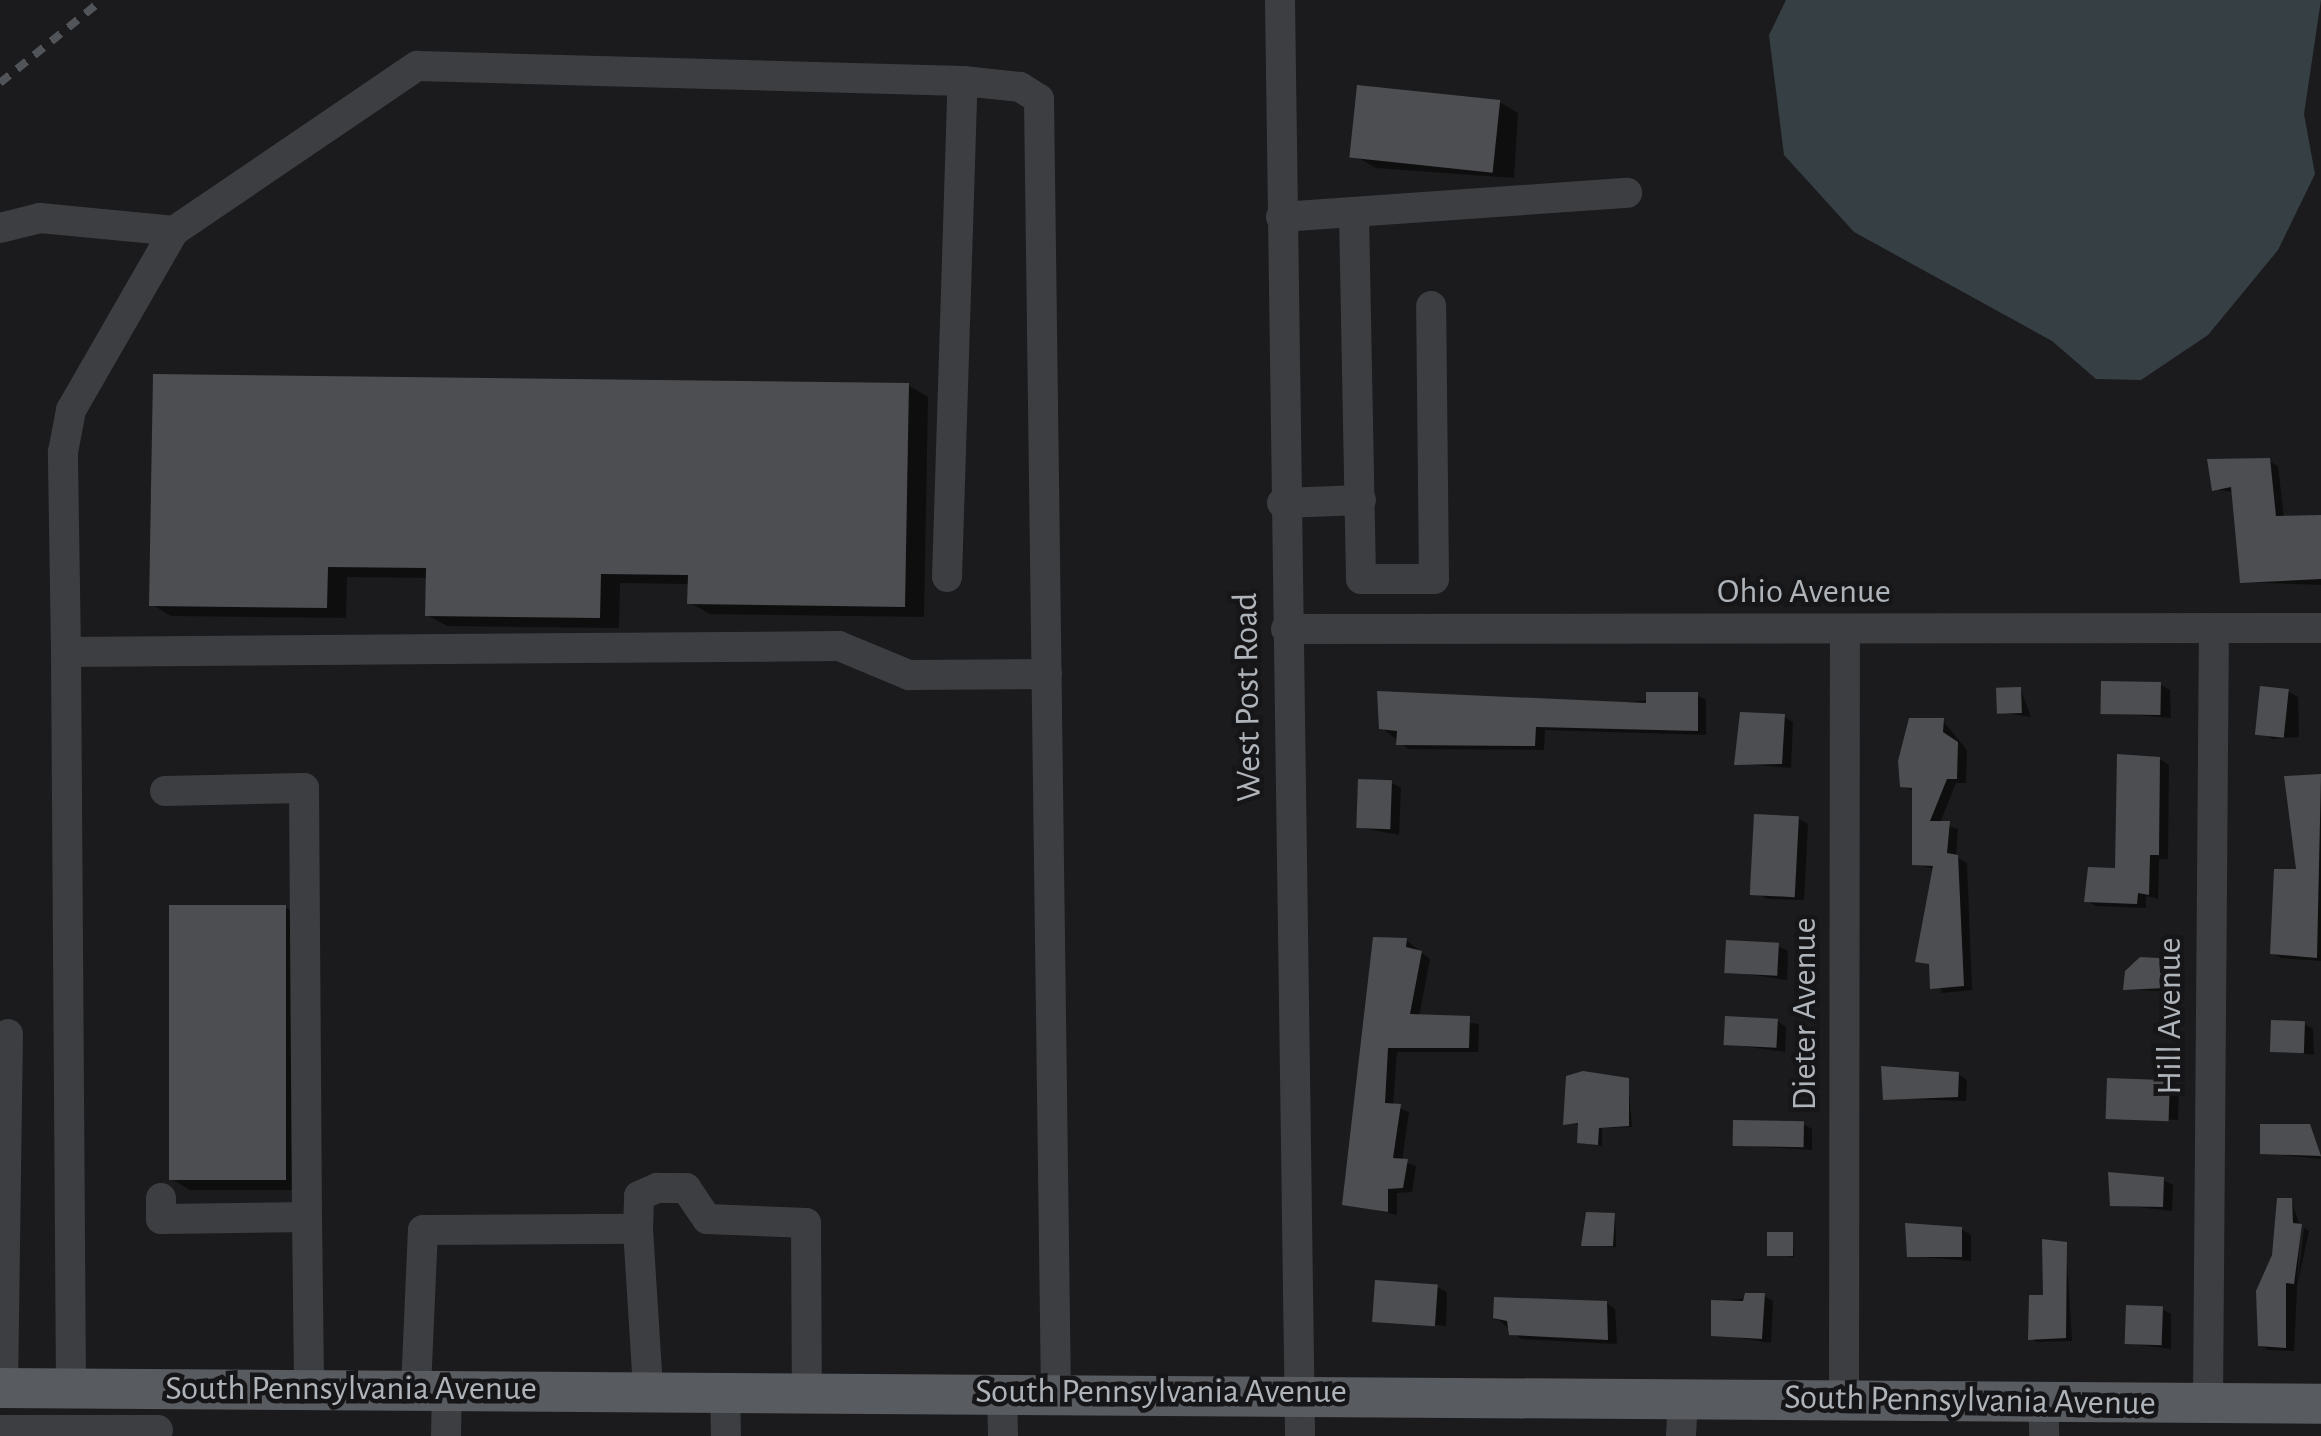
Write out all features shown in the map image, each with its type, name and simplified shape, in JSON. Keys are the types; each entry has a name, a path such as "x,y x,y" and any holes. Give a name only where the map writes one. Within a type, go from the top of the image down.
{"main road":[{"name":"South Pennsylvania Avenue","path":"2,1388 1299,1393 1682,1417 1844,1399 2043,1419 2208,1403 2321,1404"}],"street":[{"name":"West Post Road","path":"1280,0 1282,503 1300,1436"},
{"path":"71,1388 63,452 71,410 174,232 416,66 963,81 1020,87 1039,99 1046,127 1046,674 1056,1394"},
{"path":"947,577 963,81"},
{"path":"1281,217 1627,193"},
{"path":"1354,214 1361,579 1434,579 1431,306"},
{"path":"0,228 40,218 174,232"},
{"path":"1282,503 1360,500"},
{"name":"Ohio Avenue","path":"1286,629 2321,628"},
{"name":"Hill Avenue","path":"2208,1403 2214,629"},
{"name":"Dieter Avenue","path":"1844,1399 1845,630"},
{"path":"66,652 839,646 909,675 1046,674"},
{"path":"164,791 304,788 309,1389"},
{"path":"2,1388 8,1034"},
{"path":"648,1390 638,1229 640,1196 656,1188 686,1188 707,1220 806,1223 808,1391"},
{"path":"161,1198 161,1219 307,1218"},
{"path":"446,1436 432,1389 423,1230 638,1229"},
{"path":"0,1430 158,1433 159,1388"},
{"path":"725,1390 726,1436"},
{"path":"1002,1391 1002,1436"}],"shaded area":[{"path":"1786,0 2321,0 2304,114 2315,174 2278,250 2208,335 2141,380 2096,379 2052,341 1854,232 1784,155 1769,35"}],"building":[{"path":"1357,85 1500,100 1493,173 1349,158"},
{"path":"153,374 909,383 905,607 687,604 688,575 601,574 600,618 425,616 426,568 328,567 327,608 149,606"},
{"path":"2270,458 2276,516 2321,515 2321,579 2240,583 2231,487 2212,491 2207,459"},
{"path":"2101,681 2161,682 2160,715 2100,714"},
{"path":"2260,686 2289,689 2284,738 2255,735"},
{"path":"2021,687 2022,713 1997,714 1996,688"},
{"path":"1377,691 1646,703 1646,692 1698,692 1698,731 1536,727 1535,746 1396,745 1397,731 1379,729"},
{"path":"1740,712 1785,714 1782,764 1734,765"},
{"path":"1909,718 1944,718 1943,732 1958,742 1957,779 1947,779 1930,821 1950,821 1947,853 1958,855 1964,986 1930,989 1929,964 1915,962 1933,866 1912,865 1912,788 1900,787 1898,761"},
{"path":"2117,754 2160,757 2159,855 2150,855 2149,895 2138,893 2137,904 2084,902 2088,867 2115,868"},
{"path":"2321,774 2317,958 2270,954 2274,869 2296,869 2284,776"},
{"path":"1358,779 1392,780 1390,829 1356,828"},
{"path":"1754,814 1799,816 1795,897 1750,895"},
{"path":"169,905 286,905 286,1180 169,1180"},
{"path":"1373,937 1407,938 1406,947 1422,951 1410,1014 1470,1016 1469,1048 1388,1048 1385,1103 1401,1104 1393,1158 1408,1159 1403,1188 1388,1189 1388,1212 1342,1205"},
{"path":"1726,940 1779,943 1777,976 1724,973"},
{"path":"2140,957 2159,958 2166,988 2123,990 2125,971"},
{"path":"1725,1016 1778,1019 1776,1048 1723,1045"},
{"path":"2271,1020 2305,1021 2304,1053 2270,1052"},
{"path":"1881,1066 1959,1072 1958,1097 1883,1100"},
{"path":"1583,1071 1629,1078 1629,1126 1599,1128 1598,1145 1577,1143 1578,1123 1563,1125 1566,1076"},
{"path":"2107,1078 2170,1080 2169,1121 2106,1119"},
{"path":"1733,1120 1804,1121 1804,1147 1733,1146"},
{"path":"2260,1124 2310,1124 2321,1156 2260,1154"},
{"path":"2108,1172 2164,1177 2163,1207 2110,1206"},
{"path":"2277,1198 2292,1198 2293,1223 2302,1224 2294,1284 2286,1283 2286,1348 2258,1346 2256,1291 2272,1255"},
{"path":"1586,1212 1615,1213 1613,1246 1581,1246"},
{"path":"1905,1223 1962,1227 1962,1257 1907,1257"},
{"path":"1767,1232 1793,1232 1793,1256 1767,1256"},
{"path":"2042,1239 2067,1242 2066,1338 2028,1340 2029,1295 2043,1295"},
{"path":"1375,1280 1438,1284 1435,1326 1372,1322"},
{"path":"1745,1293 1765,1293 1762,1339 1711,1336 1711,1300 1743,1301"},
{"path":"1494,1297 1607,1301 1608,1340 1509,1335 1507,1321 1493,1318"},
{"path":"2126,1305 2163,1306 2162,1345 2125,1344"}],"railway":[{"path":"0,83 102,0"}]}
